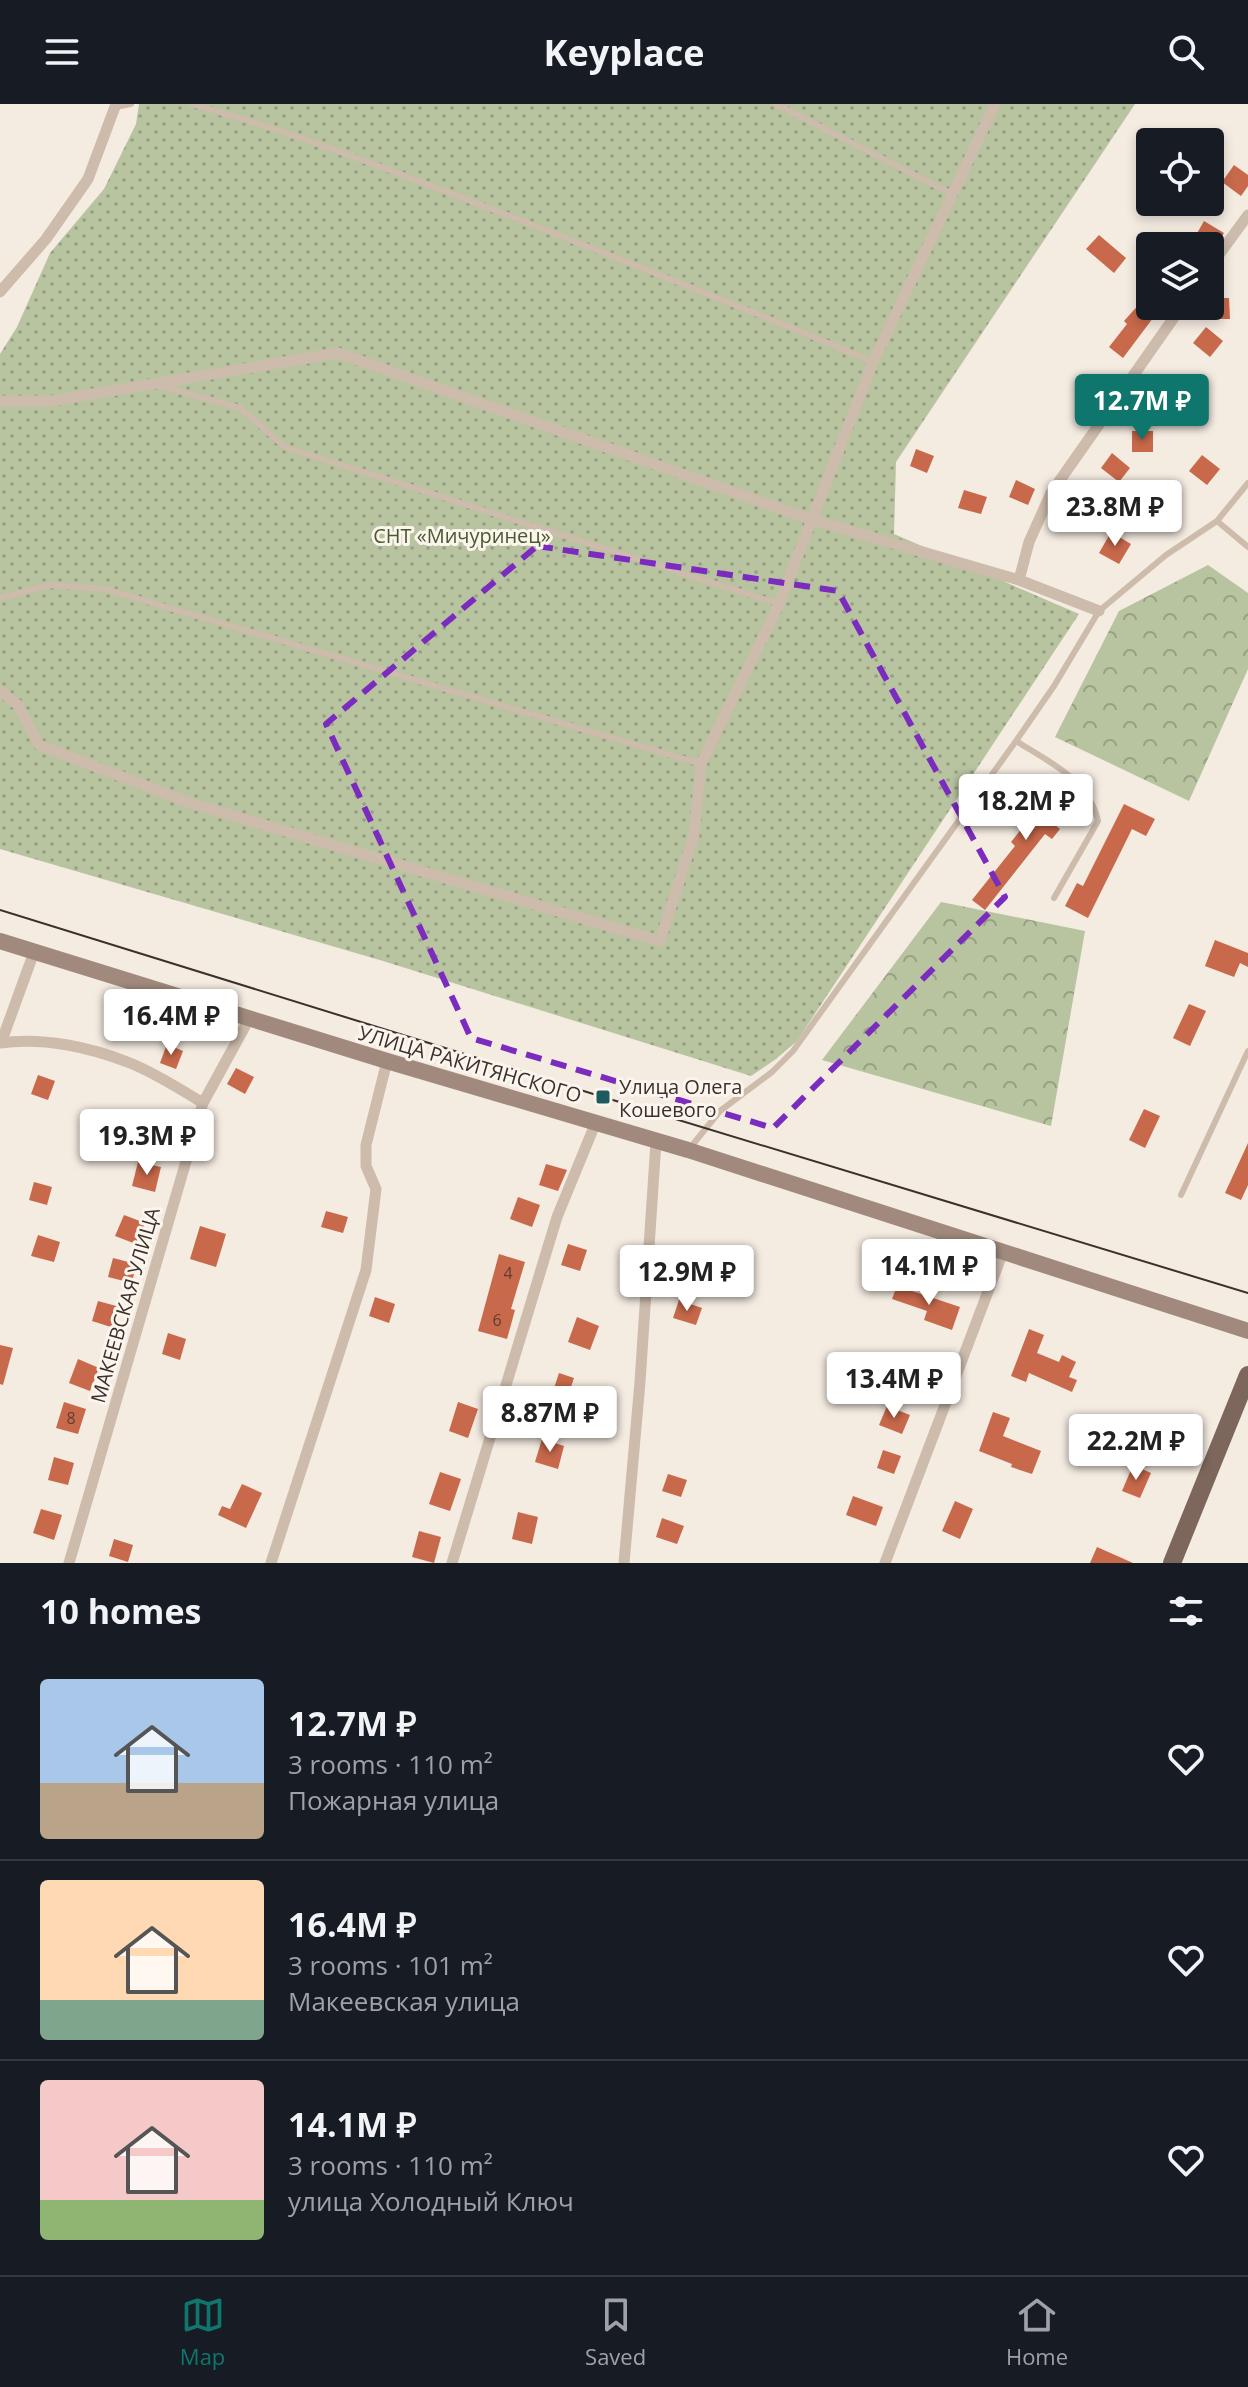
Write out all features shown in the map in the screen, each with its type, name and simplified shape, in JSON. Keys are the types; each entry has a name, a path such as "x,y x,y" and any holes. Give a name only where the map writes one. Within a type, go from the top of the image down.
{"main road":[{"name":"УЛИЦА РАКИТЯНСКОГО","path":"0,941 688,1150 1248,1331"},
{"path":"1172,1563 1248,1375"}],"street":[{"path":"0,691 18,705 39,745 193,804 660,941 694,835 701,764 779,604 873,362 995,104"},
{"path":"0,292 46,239 88,179 116,105"},
{"path":"1224,248 1248,215"},
{"path":"1019,580 1029,542 1051,493 1172,320"},
{"path":"0,401 51,401 338,353 813,520 1019,580 1099,611"},
{"path":"34,952 0,1043 67,1044 118,1059 131,1063 203,1103"},
{"name":"МАКЕЕВСКАЯ УЛИЦА","path":"69,1563 203,1103 249,1019"},
{"path":"271,1563 366,1270 376,1189 366,1166 366,1145 387,1061"},
{"path":"452,1563 557,1217 596,1122"},
{"path":"624,1563 656,1142"},
{"path":"885,1563 1003,1252"}],"lane":[{"path":"116,105 131,104"},
{"path":"192,104 262,124 382,167 743,306 873,362"},
{"path":"776,104 952,194"},
{"path":"156,385 240,408 285,447 779,604"},
{"path":"688,1150 720,1111 772,1072 793,1051 1016,741 1054,686 1099,611 1166,555 1217,521 1248,483"},
{"path":"1217,521 1248,547"},
{"path":"0,598 50,585 105,589 701,764"},
{"path":"1016,741 1068,774 1088,793 1095,808 1098,821 1054,898"},
{"path":"1181,1195 1248,1051"}],"highlighted area":[{"path":"537,546 838,591 1005,897 773,1128 471,1038 326,724"}],"green space":[{"name":"СНТ «Мичуринец»","path":"139,104 1135,104 896,462 894,534 1079,614 797,1041 751,1076 383,961 0,849 0,354 17,327 50,253 104,189 136,124"},
{"path":"1208,565 1248,593 1248,669 1189,801 1055,737 1119,611"},
{"path":"941,902 1085,931 1051,1126 822,1060"}],"building":[{"path":"1234,165 1248,175 1248,186 1241,196 1224,183"},
{"path":"1204,221 1222,232 1198,232"},
{"path":"1099,235 1126,258 1114,273 1086,249"},
{"path":"1224,298 1229,298 1230,319 1224,319"},
{"path":"1136,308 1136,320 1152,320 1123,358 1109,347 1127,324 1124,321"},
{"path":"1206,327 1223,341 1210,357 1193,343"},
{"path":"1081,382 1101,382 1101,403 1081,403"},
{"path":"1162,392 1182,404 1170,425 1150,413"},
{"path":"1132,431 1153,431 1153,452 1132,452"},
{"path":"916,449 934,456 927,473 910,466"},
{"path":"1112,453 1130,468 1119,482 1101,468"},
{"path":"1202,455 1220,469 1207,485 1189,471"},
{"path":"1016,480 1035,489 1028,505 1009,497"},
{"path":"964,490 987,497 981,514 958,508"},
{"path":"1111,532 1131,544 1119,564 1099,553"},
{"path":"1062,778 1075,790 1050,821 1060,829 1052,839 1045,834 985,910 972,900 1015,846 1011,842"},
{"path":"1124,804 1155,819 1146,836 1132,829 1088,918 1065,906 1077,883 1083,886"},
{"path":"1215,940 1248,953 1248,967 1240,963 1234,977 1205,966"},
{"path":"1189,1004 1206,1011 1190,1046 1173,1038"},
{"path":"167,1044 183,1051 176,1069 160,1063"},
{"path":"236,1068 254,1077 245,1094 227,1084"},
{"path":"38,1075 55,1081 48,1100 31,1094"},
{"path":"1144,1109 1160,1116 1145,1148 1129,1140"},
{"path":"1248,1143 1248,1185 1241,1200 1225,1193"},
{"path":"138,1162 161,1167 155,1192 132,1186"},
{"path":"546,1164 567,1170 558,1191 539,1185"},
{"path":"34,1182 52,1187 47,1205 29,1200"},
{"path":"518,1197 540,1205 532,1227 510,1219"},
{"path":"326,1211 348,1217 343,1233 321,1227"},
{"path":"124,1215 145,1223 136,1244 115,1236"},
{"path":"200,1226 226,1234 216,1267 190,1259"},
{"path":"38,1235 60,1242 54,1262 31,1256"},
{"path":"568,1244 587,1250 580,1271 561,1265"},
{"path":"499,1254 525,1262 511,1309 515,1310 507,1339 478,1331"},
{"path":"113,1258 136,1264 132,1283 108,1277"},
{"path":"897,1286 960,1307 952,1330 924,1320 927,1311 892,1299"},
{"path":"375,1297 395,1304 389,1323 369,1316"},
{"path":"679,1300 702,1308 696,1325 673,1318"},
{"path":"98,1301 120,1307 114,1328 92,1321"},
{"path":"577,1317 599,1326 590,1350 568,1342"},
{"path":"1029,1329 1044,1335 1037,1353 1059,1362 1062,1355 1076,1362 1069,1377 1077,1380 1072,1392 1029,1373 1026,1382 1011,1376"},
{"path":"168,1333 186,1339 180,1360 162,1354"},
{"path":"0,1345 13,1348 3,1385 0,1384"},
{"path":"915,1354 942,1364 933,1388 906,1377"},
{"path":"78,1359 99,1368 90,1391 69,1383"},
{"path":"559,1373 574,1378 566,1402 551,1397"},
{"path":"64,1402 86,1409 78,1434 56,1428"},
{"path":"458,1402 478,1409 468,1438 449,1431"},
{"path":"887,1406 910,1415 902,1434 879,1425"},
{"path":"993,1412 1010,1418 1003,1436 1041,1451 1032,1474 979,1451"},
{"path":"542,1439 564,1446 558,1469 535,1462"},
{"path":"883,1450 901,1456 894,1474 877,1468"},
{"path":"54,1457 74,1463 68,1485 48,1480"},
{"path":"1133,1465 1151,1473 1140,1498 1122,1491"},
{"path":"440,1472 461,1479 450,1511 429,1504"},
{"path":"668,1474 687,1480 681,1497 662,1491"},
{"path":"242,1484 262,1493 246,1528 218,1515 222,1506 230,1509"},
{"path":"853,1496 883,1507 876,1526 846,1515"},
{"path":"955,1501 973,1509 960,1539 942,1531"},
{"path":"41,1509 62,1515 54,1540 33,1533"},
{"path":"518,1512 538,1517 532,1544 512,1539"},
{"path":"662,1518 684,1526 677,1544 656,1537"},
{"path":"419,1531 441,1537 434,1563 412,1557"},
{"path":"114,1539 133,1545 128,1562 109,1556"},
{"path":"1097,1547 1133,1563 1090,1563"}],"tram line":[{"path":"0,910 1248,1293"}],"place":[{"name":"Улица Олега Кошевого","path":"603,1097"}]}
